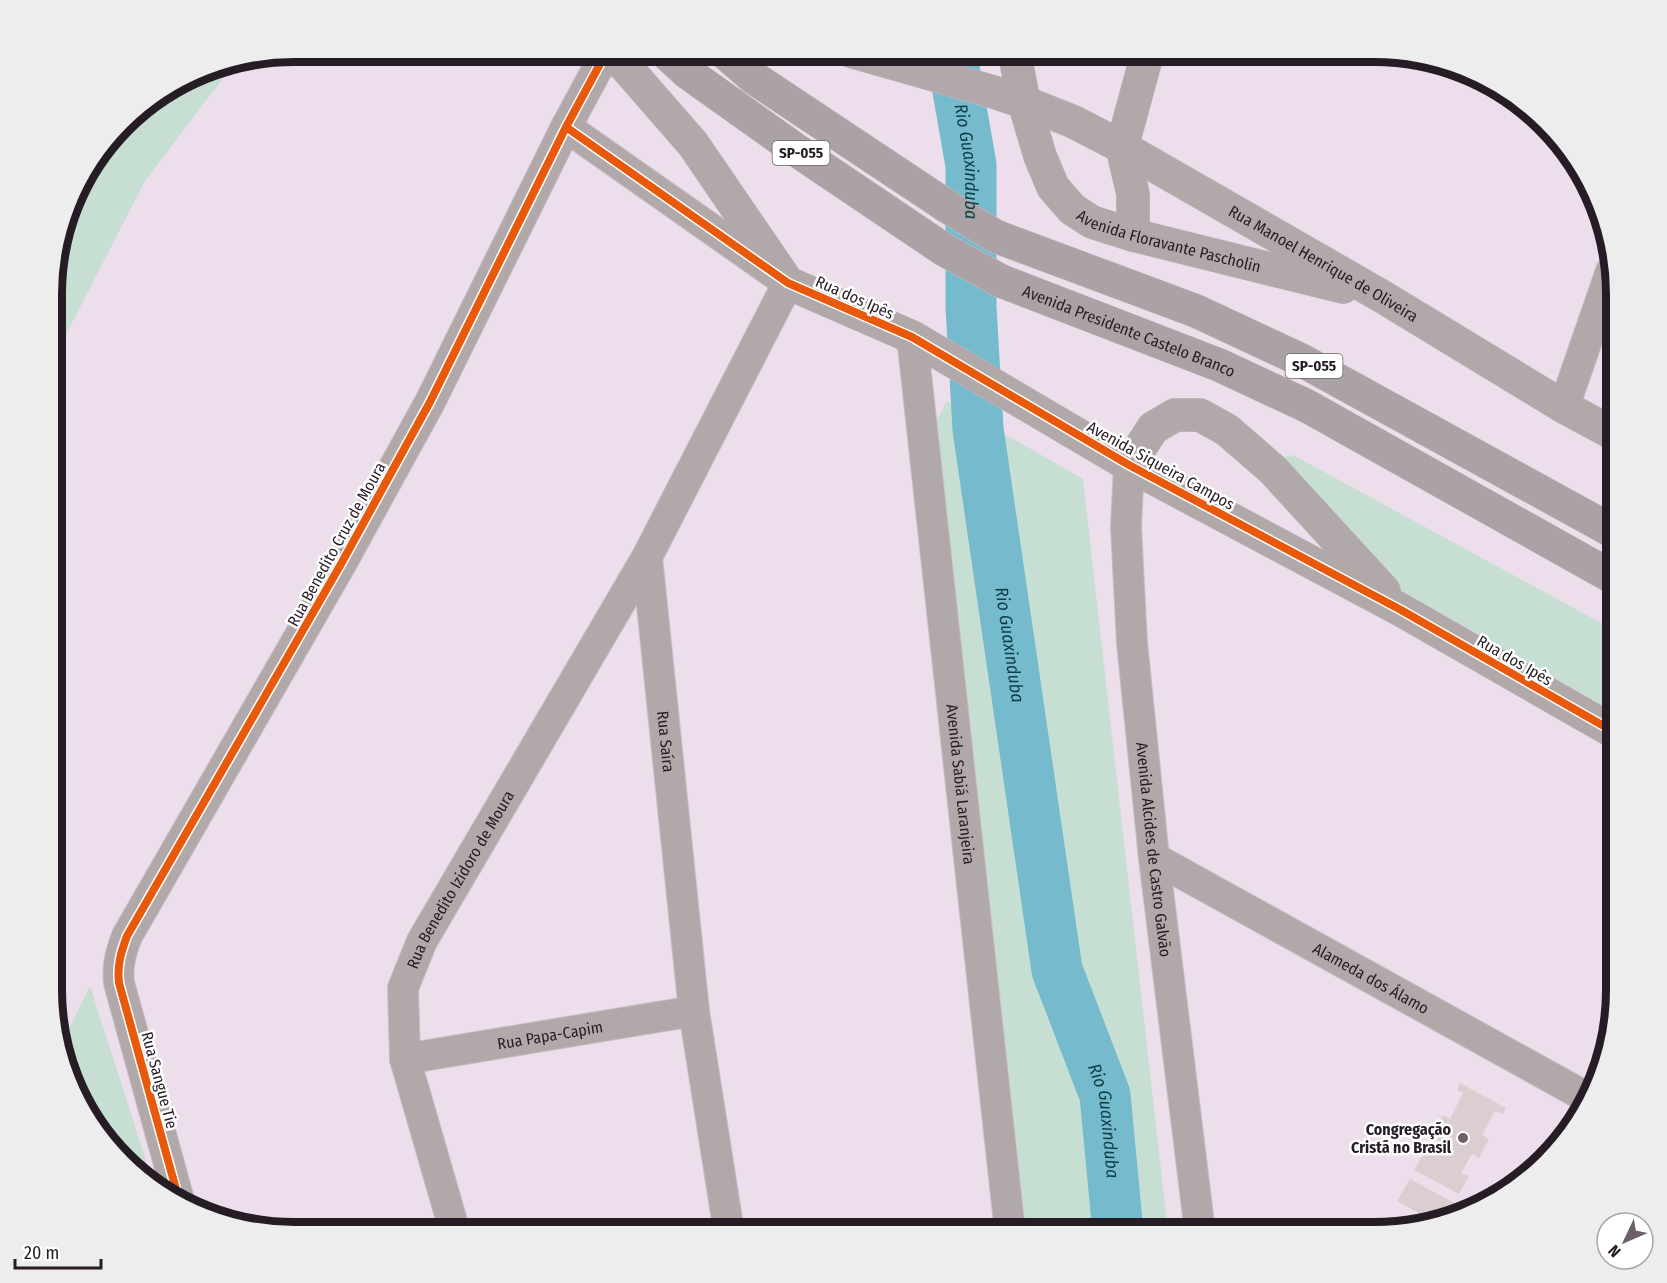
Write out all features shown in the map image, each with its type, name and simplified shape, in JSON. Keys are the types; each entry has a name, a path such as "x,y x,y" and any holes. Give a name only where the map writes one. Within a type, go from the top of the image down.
{"main road":[{"name":"Avenida Presidente Castelo Branco","path":"676,62 799,152 943,249 1001,281 1219,365 1307,406 1606,573"},
{"name":"SP-055","path":"736,62 754,78 995,236 1196,311 1301,360 1606,528"},
{"path":"1011,98 1013,62"}],"street":[{"name":"Rua Benedito Cruz de Moura","path":"118,967 127,936 341,564 430,402 566,127 601,62"},
{"path":"622,62 693,144 788,283"},
{"name":"Rua Manoel Henrique de Oliveira","path":"900,62 1011,98 1074,122 1122,147 1383,297 1606,429"},
{"path":"1133,235 1133,194 1122,147 1145,62"},
{"name":"Avenida Floravante Pascholin","path":"1011,98 1053,187 1072,208 1092,222 1133,235 1383,297"},
{"path":"566,127 788,283"},
{"path":"647,557 788,283"},
{"name":"Rua dos Ipês","path":"788,283 912,337"},
{"path":"1564,406 1606,287"},
{"name":"Avenida Siqueira Campos","path":"912,337 1129,465 1401,609"},
{"name":"Avenida Sabiá Laranjeira","path":"912,337 1009,1222"},
{"path":"1129,465 1153,428 1175,415 1200,415 1227,430 1273,470 1401,609"},
{"name":"Avenida Alcides de Castro Galvão","path":"1129,465 1126,527 1132,643 1154,858 1199,1222"},
{"name":"Rua Saíra","path":"647,557 694,1011 727,1222"},
{"name":"Rua Benedito Izidoro de Moura","path":"452,1222 405,1059 403,988 422,941 647,557"},
{"name":"Rua dos Ipês","path":"1401,609 1606,727"},
{"name":"Alameda dos Álamo","path":"1154,858 1581,1094"},
{"name":"Rua Sangue Tie","path":"118,967 119,983 175,1189"},
{"name":"Rua Papa-Capim","path":"405,1059 694,1011"}],"green space":[{"path":"229,70 145,181 61,344 63,263 69,233 85,191 109,152 129,129 152,109 191,85"},
{"path":"947,401 1083,479 1167,1222 1022,1222 931,430"},
{"path":"1293,455 1606,626 1606,711 1409,602 1279,458"},
{"path":"61,480 64,556 61,561"},
{"path":"90,986 150,1172 129,1154 109,1131 93,1106 79,1078 66,1035"}],"building":[{"name":"Congregação Cristã no Brasil","path":"1460,1083 1506,1108 1503,1114 1495,1111 1482,1135 1489,1139 1479,1158 1472,1154 1461,1173 1469,1176 1459,1194 1414,1170 1424,1153 1430,1155 1440,1136 1434,1133 1443,1115 1450,1119 1463,1093 1457,1090"},
{"path":"1410,1179 1454,1203 1452,1208 1424,1216 1397,1201"}],"waterway":[{"name":"Rio Guaxinduba","path":"953,62 971,165 971,307 978,429 1057,970 1105,1095 1117,1222"}],"cycle path":[{"path":"176,1189 119,983 120,959 127,936 341,564 430,402 566,127 601,62"},
{"path":"566,127 788,283 912,337 1129,465 1401,610 1606,727"}],"place":[{"name":"Congregação Cristã no Brasil","path":"1463,1138"}]}
